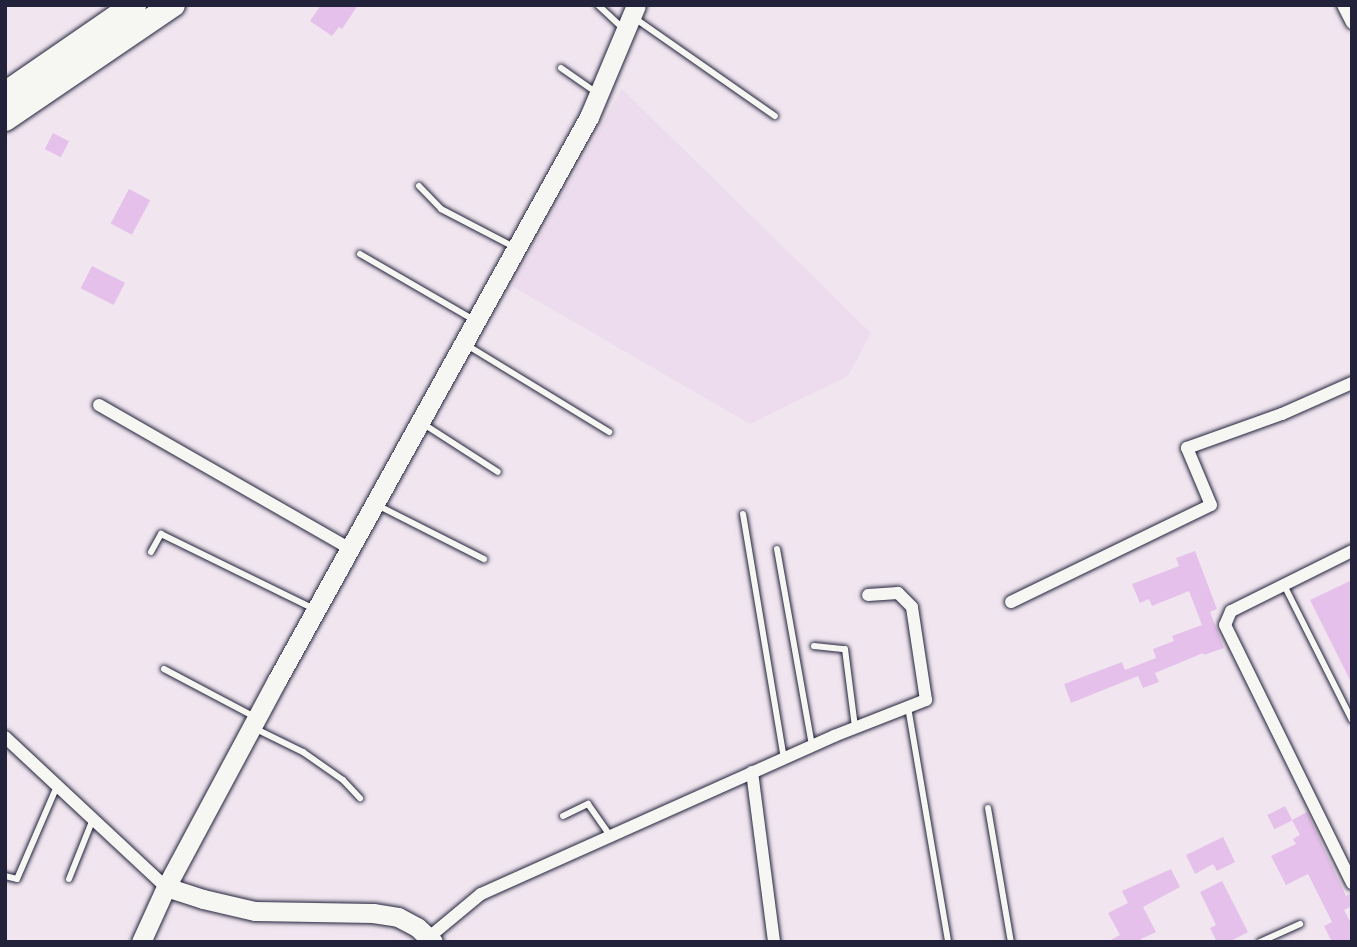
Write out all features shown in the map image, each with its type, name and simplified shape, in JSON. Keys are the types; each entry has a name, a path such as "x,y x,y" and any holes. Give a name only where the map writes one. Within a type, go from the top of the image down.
{"highway":[{"path":"5,94 134,5"},
{"path":"5,119 173,5"}],"street":[{"path":"1343,5 1352,23"},
{"path":"141,942 166,887 254,722 599,95 631,18"},
{"path":"1011,602 1211,505 1187,448 1282,414 1352,383"},
{"path":"99,405 350,549"},
{"path":"1352,551 1231,611 1225,625 1352,883"},
{"path":"5,737 166,887 203,900 255,911 373,913 398,917 431,940 481,894 812,745 926,700 912,607 898,593 868,595"},
{"path":"752,772 774,942"}],"lane":[{"path":"598,5 631,18 775,116"},
{"path":"561,68 599,95"},
{"path":"419,186 441,209 516,248"},
{"path":"360,254 476,321"},
{"path":"464,343 609,432"},
{"path":"420,421 498,472"},
{"path":"375,504 484,559"},
{"path":"743,514 784,758"},
{"path":"151,552 161,534 316,610"},
{"path":"777,549 812,745"},
{"path":"1284,585 1352,720"},
{"path":"814,646 845,649 855,727"},
{"path":"163,669 303,752 343,780 360,798"},
{"path":"908,707 948,942"},
{"path":"5,876 17,879 57,786"},
{"path":"563,816 588,804 610,836"},
{"path":"988,808 1012,942"},
{"path":"69,879 93,819"},
{"path":"1260,942 1300,924"}],"shaded area":[{"path":"622,89 871,333 848,376 750,424 512,286"}],"building":[{"path":"321,5 358,5 342,29 339,27 332,36 310,21"},
{"path":"53,133 69,141 61,157 45,149"},
{"path":"129,189 150,200 132,235 111,223"},
{"path":"92,266 125,283 114,305 81,288"},
{"path":"1195,551 1217,609 1210,612 1224,648 1204,655 1203,653 1155,673 1159,682 1143,688 1138,676 1071,703 1064,684 1122,662 1125,670 1156,658 1153,649 1174,641 1172,636 1202,625 1189,591 1152,606 1149,599 1140,603 1132,584 1179,566 1176,558"},
{"path":"1352,580 1352,684 1310,600"},
{"path":"1285,806 1292,820 1274,829 1267,815"},
{"path":"1307,812 1346,896 1352,893 1352,906 1344,910 1352,925 1352,942 1332,942 1324,926 1332,922 1308,874 1286,885 1271,856 1296,844 1293,839 1300,835 1292,820"},
{"path":"1223,837 1235,862 1217,871 1213,864 1195,874 1186,855"},
{"path":"1171,869 1180,887 1143,907 1156,932 1141,939 1142,942 1107,942 1120,935 1108,913 1128,903 1122,891"},
{"path":"1222,881 1248,932 1229,942 1217,942 1210,928 1216,925 1200,892"}]}
